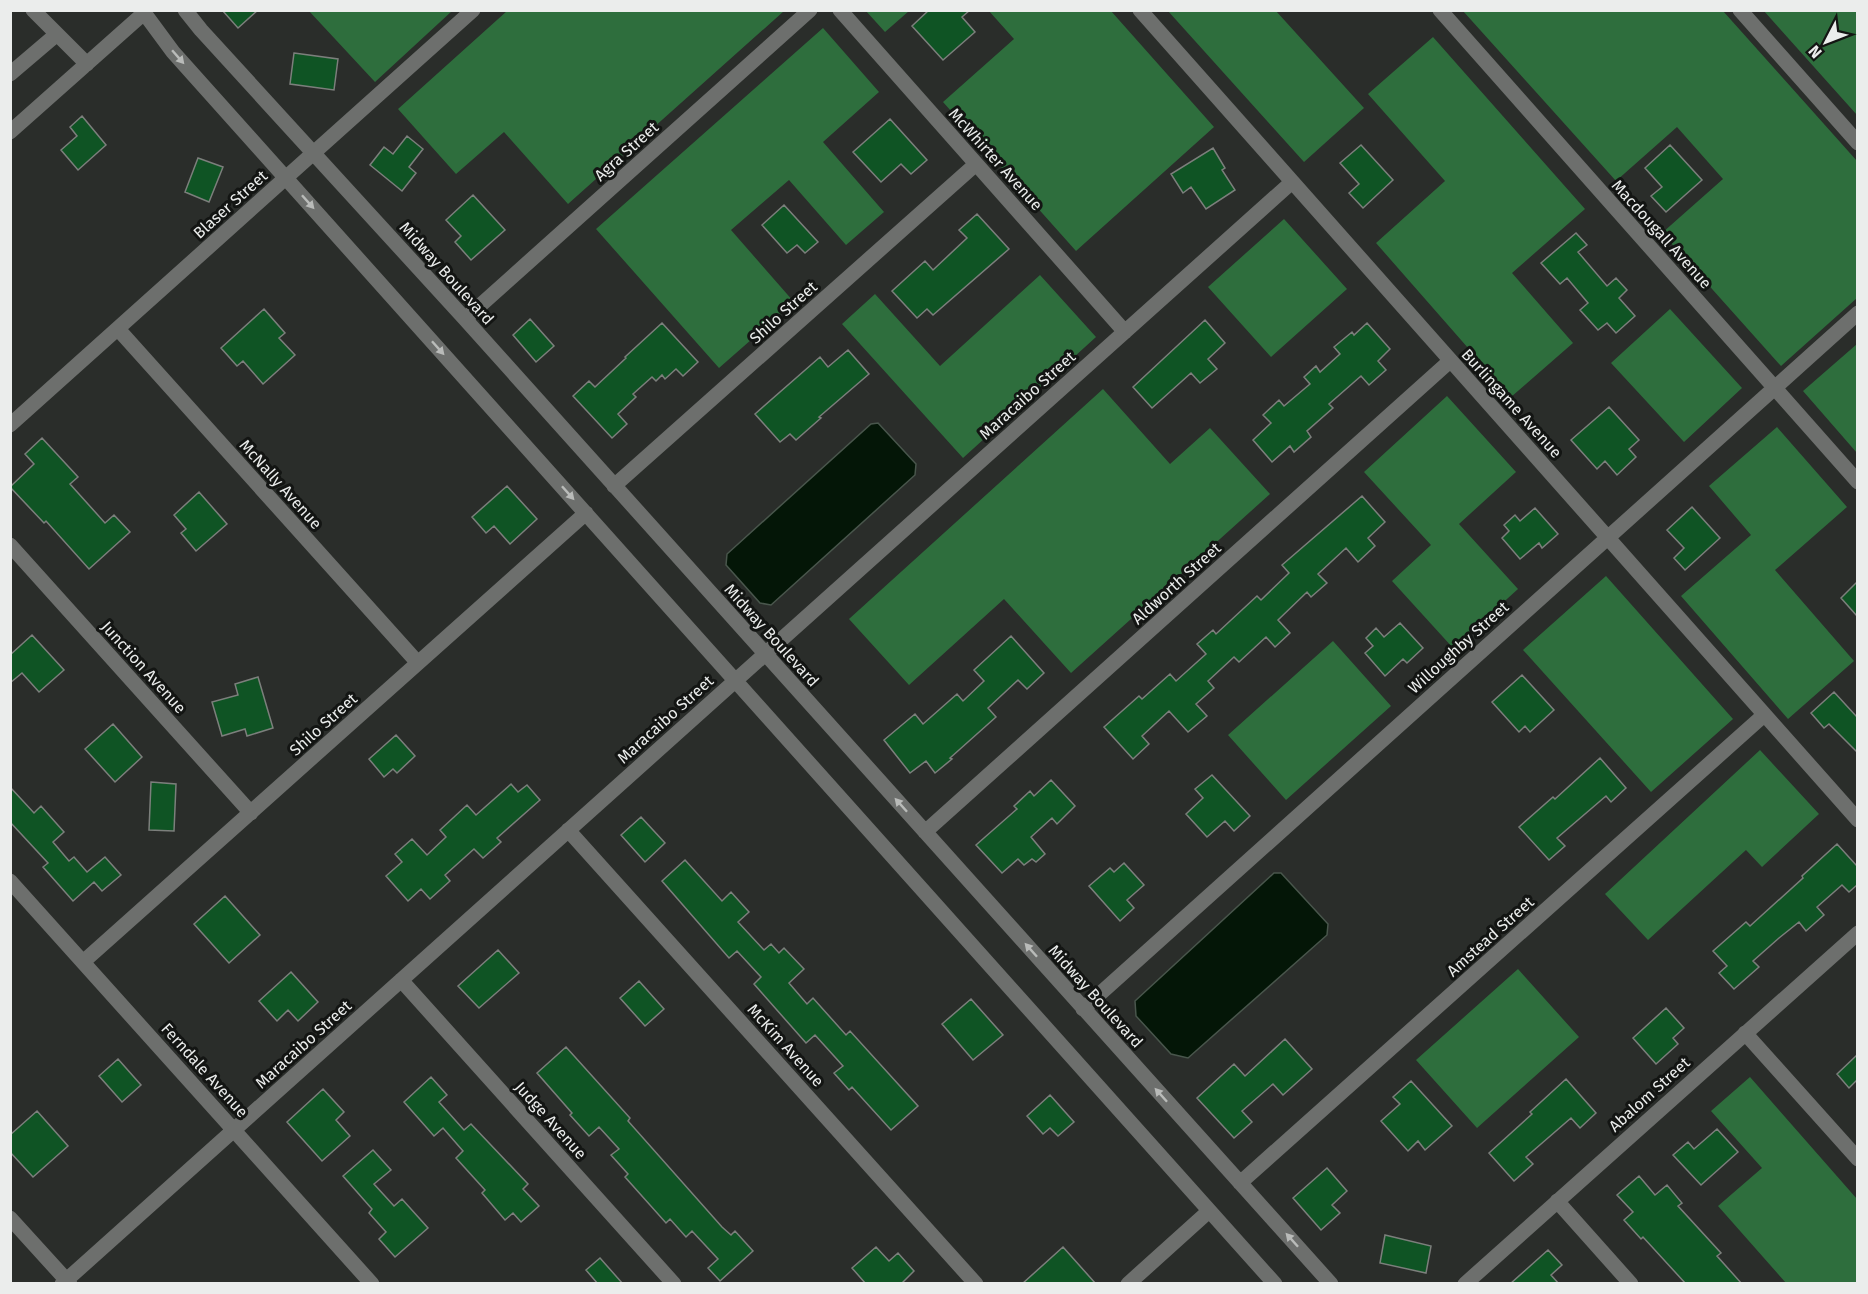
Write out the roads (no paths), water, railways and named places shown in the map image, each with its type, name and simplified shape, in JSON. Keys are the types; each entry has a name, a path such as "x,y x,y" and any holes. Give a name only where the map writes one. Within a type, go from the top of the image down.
{"street":[{"path":"33,10 87,64"},
{"name":"Midway Boulevard","path":"185,10 1331,1284"},
{"name":"Blaser Street","path":"10,425 473,10"},
{"name":"Agra Street","path":"465,319 810,10"},
{"name":"McWhirter Avenue","path":"840,10 1125,332"},
{"name":"Burlingame Avenue","path":"1140,10 1857,820"},
{"name":"Macdougall Avenue","path":"1440,10 1857,482"},
{"path":"1740,10 1857,143"},
{"path":"10,132 143,12 173,52 1275,1284"},
{"path":"10,74 57,34"},
{"name":"Shilo Street","path":"614,486 976,164"},
{"name":"Maracaibo Street","path":"66,1282 1292,182"},
{"name":"Willoughby Street","path":"1083,1008 1857,314"},
{"name":"McNally Avenue","path":"118,329 418,663"},
{"name":"Aldworth Street","path":"925,832 1450,360"},
{"name":"Shilo Street","path":"83,962 586,513"},
{"name":"Junction Avenue","path":"10,545 251,813"},
{"name":"Amstead Street","path":"1240,1183 1764,715"},
{"name":"McKim Avenue","path":"568,830 976,1284"},
{"name":"Ferndale Avenue","path":"10,881 372,1284"},
{"name":"Abalom Street","path":"1465,1284 1857,933"},
{"name":"Judge Avenue","path":"401,980 674,1284"},
{"path":"1745,1033 1857,1159"},
{"path":"1557,1201 1631,1284"},
{"path":"1128,1284 1209,1211"},
{"path":"10,1218 66,1282"}]}
